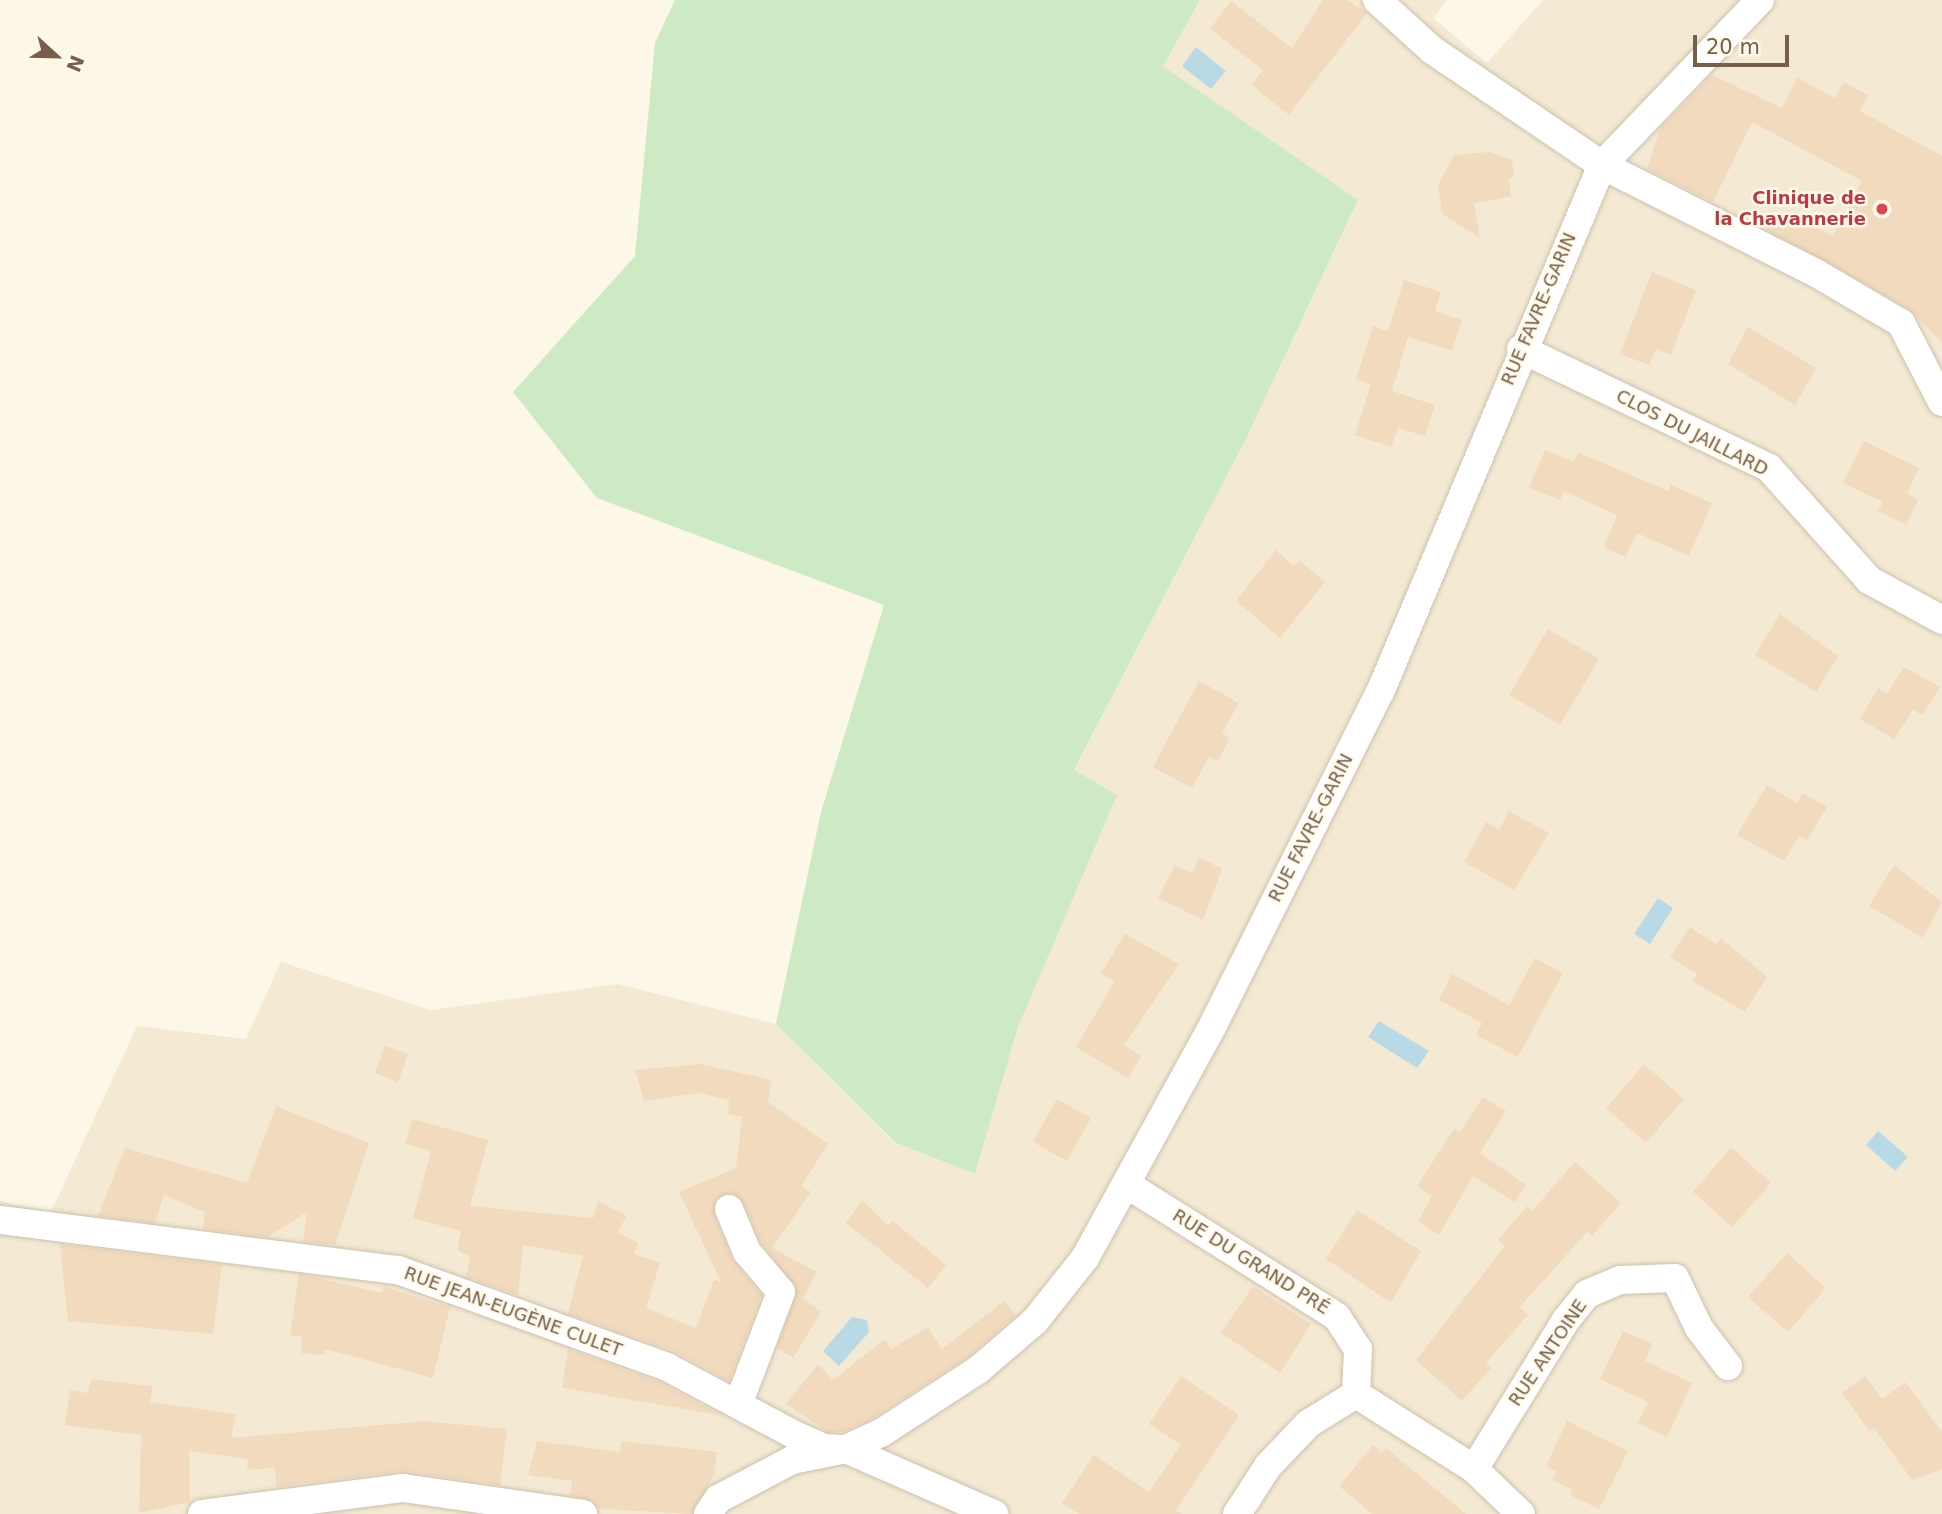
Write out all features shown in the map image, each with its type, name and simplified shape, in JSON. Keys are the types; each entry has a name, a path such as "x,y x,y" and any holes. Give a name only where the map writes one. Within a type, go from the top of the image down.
{"street":[{"path":"1377,0 1432,50 1602,165 1816,273 1901,323 1942,402"},
{"name":"RUE FAVRE-GARIN","path":"708,1514 718,1499 792,1460 846,1450 978,1370 1035,1321 1085,1258 1126,1184 1381,690 1521,349 1602,165 1760,0"},
{"name":"CLOS DU JAILLARD","path":"1521,349 1769,468 1869,580 1942,620"},
{"name":"RUE DU GRAND PRÉ","path":"1126,1184 1337,1317 1357,1349 1356,1394"},
{"path":"729,1209 747,1252 781,1293 739,1402"},
{"name":"RUE JEAN-EUGÈNE CULET","path":"0,1220 398,1270 667,1367 739,1402 795,1435 824,1448 846,1450 994,1514"},
{"name":"RUE ANTOINE","path":"1474,1469 1566,1320 1587,1294 1609,1285 1675,1278 1699,1328 1728,1366"},
{"path":"1237,1514 1268,1466 1308,1424 1356,1394 1474,1469 1521,1514"},
{"path":"202,1514 403,1488 583,1514"}],"shaded area":[{"path":"1200,0 1447,0 1433,18 1487,63 1543,0 1942,0 1942,1514 0,1514 0,1201 51,1212 137,1026 246,1039 281,962 430,1010 618,984 776,1024 895,1143 975,1174 1018,1027 1116,795 1074,771 1247,437 1358,201 1162,65"}],"green space":[{"path":"675,0 1200,0 1163,66 1358,200 1247,437 1074,770 1117,795 1018,1027 975,1174 896,1143 776,1024 821,812 884,605 597,498 513,392 635,256 655,43"}],"water":[{"path":"1196,47 1226,71 1211,89 1182,66"},
{"path":"1658,898 1673,908 1650,944 1634,934"},
{"path":"1379,1021 1429,1051 1417,1068 1368,1037"},
{"path":"1878,1131 1908,1157 1895,1171 1866,1145"},
{"path":"852,1317 867,1320 869,1332 839,1366 823,1351"}],"building":[{"path":"1323,0 1348,0 1367,13 1289,115 1252,85 1263,70 1210,29 1231,1 1292,48"},
{"name":"Clinique de la Chavannerie","path":"1712,75 1782,108 1797,78 1835,98 1844,82 1868,95 1860,111 1942,156 1942,343 1909,309 1757,224 1785,213 1833,236 1862,181 1752,122 1713,202 1647,169 1660,129"},
{"path":"1490,152 1512,160 1514,176 1509,179 1511,196 1474,204 1480,238 1442,214 1438,185 1454,155"},
{"path":"1652,272 1696,290 1671,355 1656,349 1649,365 1620,354"},
{"path":"1404,280 1441,292 1435,311 1462,320 1452,351 1408,337 1392,391 1435,405 1425,436 1398,428 1391,447 1355,435 1371,384 1356,379 1373,326 1388,331"},
{"path":"1748,327 1816,368 1795,405 1728,364"},
{"path":"1864,441 1919,468 1907,494 1918,500 1906,525 1878,511 1883,502 1843,483"},
{"path":"1545,450 1574,462 1578,452 1668,491 1671,485 1712,503 1689,556 1637,533 1625,557 1604,547 1617,515 1564,491 1560,500 1529,487"},
{"path":"1276,550 1294,566 1299,560 1325,582 1280,638 1236,601"},
{"path":"1780,614 1838,656 1816,692 1755,655"},
{"path":"1548,629 1599,659 1560,725 1509,695"},
{"path":"1904,667 1940,687 1922,715 1913,710 1894,739 1860,719 1878,688 1887,694"},
{"path":"1199,681 1239,703 1222,733 1230,738 1218,761 1209,757 1192,788 1153,767"},
{"path":"1767,785 1797,803 1803,793 1827,807 1807,840 1799,836 1784,861 1737,835"},
{"path":"1509,811 1549,833 1514,890 1464,862 1486,822 1499,830"},
{"path":"1199,857 1222,869 1203,920 1158,898 1175,865 1192,873"},
{"path":"1894,865 1942,902 1923,938 1869,906"},
{"path":"1690,927 1716,944 1721,938 1767,977 1745,1012 1692,981 1697,974 1670,957"},
{"path":"1125,934 1179,964 1124,1045 1141,1056 1128,1078 1076,1047 1115,981 1101,974"},
{"path":"1535,958 1563,973 1518,1057 1476,1035 1482,1023 1439,1000 1452,974 1509,1005"},
{"path":"385,1046 408,1054 398,1082 375,1073"},
{"path":"700,1064 772,1080 768,1102 828,1144 801,1186 811,1192 772,1248 817,1272 803,1298 821,1312 793,1358 777,1348 797,1289 761,1243 744,1202 732,1193 716,1198 714,1215 732,1259 762,1295 729,1381 673,1351 568,1314 583,1256 523,1245 518,1295 466,1277 470,1257 457,1250 461,1231 413,1218 431,1151 405,1144 412,1119 488,1140 470,1206 593,1218 598,1201 627,1216 617,1232 638,1243 634,1254 660,1263 646,1308 696,1328 714,1280 721,1282 679,1192 736,1168 742,1117 728,1114 729,1100 698,1093 644,1101 635,1070"},
{"path":"1644,1064 1684,1099 1646,1143 1606,1108"},
{"path":"1483,1097 1506,1111 1480,1153 1526,1185 1515,1202 1473,1176 1439,1235 1418,1221 1432,1196 1417,1186 1454,1129 1460,1132"},
{"path":"1057,1099 1091,1118 1067,1161 1033,1142"},
{"path":"276,1106 369,1143 335,1245 303,1241 307,1212 268,1237 203,1229 205,1212 164,1195 155,1223 98,1216 125,1148 247,1183"},
{"path":"1731,1147 1771,1183 1732,1227 1693,1192"},
{"path":"1575,1162 1621,1203 1592,1236 1587,1232 1520,1307 1528,1315 1486,1363 1491,1368 1462,1401 1416,1360 1505,1246 1498,1240 1527,1206 1532,1211"},
{"path":"862,1200 888,1226 893,1221 946,1265 928,1288 846,1223"},
{"path":"1357,1210 1421,1251 1391,1303 1326,1259"},
{"path":"60,1244 222,1265 213,1334 68,1321"},
{"path":"1787,1253 1826,1288 1788,1332 1748,1297"},
{"path":"299,1274 382,1293 384,1287 450,1307 433,1378 325,1349 324,1355 301,1353 302,1337 290,1335"},
{"path":"1253,1286 1311,1324 1280,1373 1221,1333"},
{"path":"1004,1301 1016,1315 968,1357 873,1418 843,1432 828,1432 786,1404 818,1364 833,1380 885,1339 891,1349 928,1327 942,1349"},
{"path":"1623,1331 1652,1344 1645,1361 1692,1383 1667,1437 1638,1423 1648,1402 1600,1379"},
{"path":"568,1349 660,1382 720,1415 562,1388"},
{"path":"1181,1376 1239,1415 1176,1510 1182,1514 1079,1514 1062,1503 1094,1455 1149,1492 1181,1445 1149,1424"},
{"path":"1865,1376 1882,1399 1905,1382 1942,1432 1942,1469 1912,1480 1874,1428 1869,1431 1842,1393"},
{"path":"91,1379 153,1386 150,1402 236,1414 231,1438 425,1421 507,1429 500,1485 401,1471 276,1487 275,1468 247,1470 248,1459 189,1451 190,1502 139,1513 141,1435 65,1425 70,1390 88,1393"},
{"path":"1567,1421 1628,1451 1599,1509 1570,1495 1573,1490 1552,1480 1556,1471 1546,1466"},
{"path":"537,1441 620,1452 621,1441 717,1452 714,1475 692,1514 599,1509 593,1501 570,1495 572,1481 528,1475"},
{"path":"1373,1445 1382,1453 1386,1448 1466,1514 1372,1514 1339,1486"}],"place":[{"name":"Clinique de la Chavannerie","path":"1882,209"}]}
